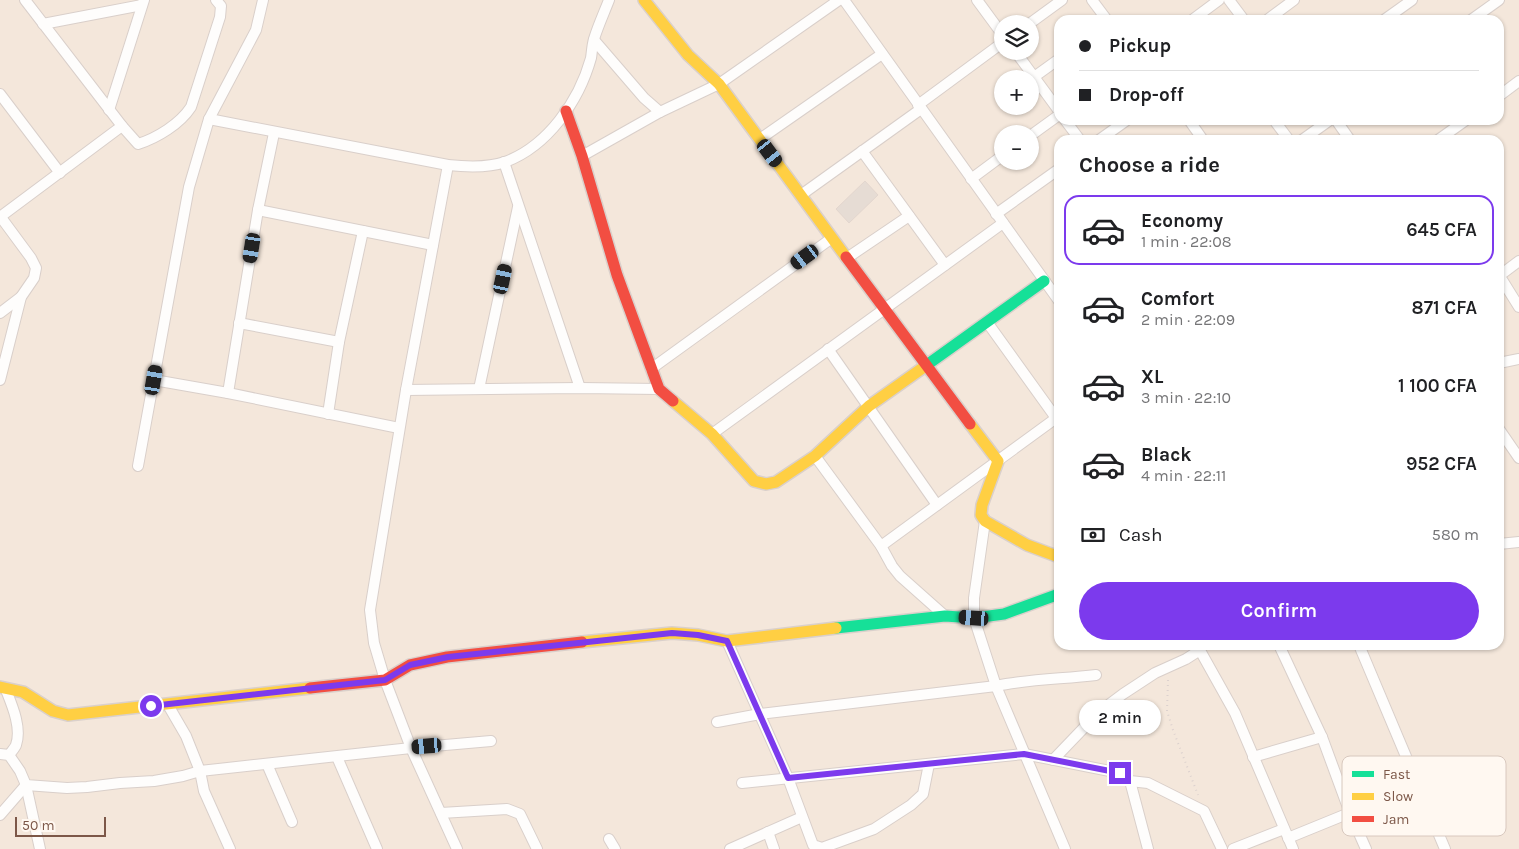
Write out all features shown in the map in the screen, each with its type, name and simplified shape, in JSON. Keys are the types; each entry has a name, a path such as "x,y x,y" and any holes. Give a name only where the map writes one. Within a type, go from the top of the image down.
{"street":[{"path":"25,0 109,110 138,144 148,141 185,116 190,107 220,16 221,6 216,0"},
{"path":"138,466 189,187 209,119 256,30 263,0"},
{"path":"209,119 448,166 474,167 504,162 533,147 566,111 591,58 594,40 609,0"},
{"path":"644,0 685,54 704,73 719,84 998,461"},
{"path":"582,156 660,112 719,84 839,0"},
{"path":"844,0 1054,295"},
{"path":"977,0 994,23"},
{"path":"1039,17 1062,0"},
{"path":"1092,0 1103,15"},
{"path":"1199,15 1219,0"},
{"path":"1229,0 1240,15"},
{"path":"1273,15 1294,0"},
{"path":"1391,15 1412,0"},
{"path":"1478,15 1499,0"},
{"path":"43,24 143,3 109,110"},
{"path":"594,40 644,98 660,112"},
{"path":"801,195 862,151 994,49"},
{"path":"760,139 882,54"},
{"path":"1039,73 1054,63"},
{"path":"1504,92 1519,82"},
{"path":"1039,84 1054,104"},
{"path":"0,94 60,173"},
{"path":"566,111 582,156 617,275 659,388 712,434 754,481 766,484 776,482 815,456 869,406 1044,281"},
{"path":"1039,130 1054,119"},
{"path":"1106,135 1120,125"},
{"path":"1309,135 1323,125"},
{"path":"1445,135 1459,125"},
{"path":"0,313 21,297 34,278 36,268 31,258 0,217 122,126"},
{"path":"1113,130 1116,135"},
{"path":"228,393 258,210 274,133"},
{"path":"862,151 945,265"},
{"path":"504,162 580,388"},
{"path":"971,179 994,162"},
{"path":"448,166 406,390 370,610 374,643 385,680 411,748 457,849"},
{"path":"996,214 1054,174"},
{"path":"479,390 519,206"},
{"path":"258,210 433,245"},
{"path":"847,258 909,216"},
{"path":"712,434 1003,223"},
{"path":"328,414 339,342 363,231"},
{"path":"651,369 832,238"},
{"path":"1504,272 1519,261"},
{"path":"1504,284 1519,307"},
{"path":"0,380 21,297"},
{"path":"987,322 1054,413"},
{"path":"239,323 339,342"},
{"path":"828,349 937,505"},
{"path":"1504,362 1519,359"},
{"path":"154,380 400,428"},
{"path":"406,390 659,388"},
{"path":"881,546 1054,419"},
{"path":"1504,436 1519,458"},
{"path":"815,456 881,546 900,576 945,616"},
{"path":"998,461 982,505 981,515 985,521 1027,545 1054,555"},
{"path":"985,521 974,598 974,618 996,686 1065,849"},
{"path":"1504,544 1519,542"},
{"path":"3,688 24,692 58,714 68,714 168,705 385,680 410,665 448,657 672,633 698,635 727,641 945,616 974,618 1004,614 1054,596"},
{"path":"727,641 788,778 813,844 818,848 874,828 911,805 923,794 929,764"},
{"path":"1053,760 1099,712 1149,676 1186,659 1195,650"},
{"path":"1200,650 1235,713 1293,849"},
{"path":"1281,650 1322,737 1342,791"},
{"path":"1361,650 1406,756"},
{"path":"717,722 760,714 996,686 1020,681 1056,680 1096,675"},
{"path":"3,688 16,724 17,737 16,745 5,754 20,771 26,785 40,849"},
{"path":"168,705 186,736 200,771 204,791 230,849"},
{"path":"1254,757 1322,737"},
{"path":"26,785 67,788 154,781 200,771 491,741"},
{"path":"742,783 1024,754 1120,773 1130,781 1148,783 1204,811 1222,849"},
{"path":"337,757 377,849"},
{"path":"267,764 292,822"},
{"path":"1130,781 1148,849"},
{"path":"0,815 26,785"},
{"path":"442,813 507,810 520,814 537,849"},
{"path":"1233,849 1342,816"},
{"path":"730,849 802,818"},
{"path":"768,832 774,849"},
{"path":"1360,836 1366,849"},
{"path":"1440,836 1445,849"},
{"path":"610,839 615,849"}],"path":[{"path":"1170,666 1167,686 1167,711 1204,811"}],"shaded area":[{"path":"0,0 1519,0 1519,849 0,849"}],"building":[{"path":"865,181 878,195 849,223 836,209"}],"traffic: fast":[{"path":"924,367 1044,281"},
{"path":"836,628 945,616 974,618 1004,614 1054,596"}],"traffic: slow":[{"path":"644,0 688,55 719,84 846,257"},
{"path":"673,401 712,434 754,481 766,484 776,482 815,456 869,406 924,367"},
{"path":"970,424 998,461 982,505 981,515 985,521 1027,545 1054,555"},
{"path":"582,642 672,633 698,635 727,641 836,628"},
{"path":"0,687 23,692 53,711 68,715 310,688"}],"traffic: jam":[{"path":"566,111 582,156 617,275 659,389 673,401"},
{"path":"846,257 970,424"},
{"path":"310,688 385,680 410,665 447,657 582,642"}],"route":[{"path":"151,706 385,680 410,665 448,657 672,633 698,635 727,641 788,778 1024,754 1120,773"}]}
